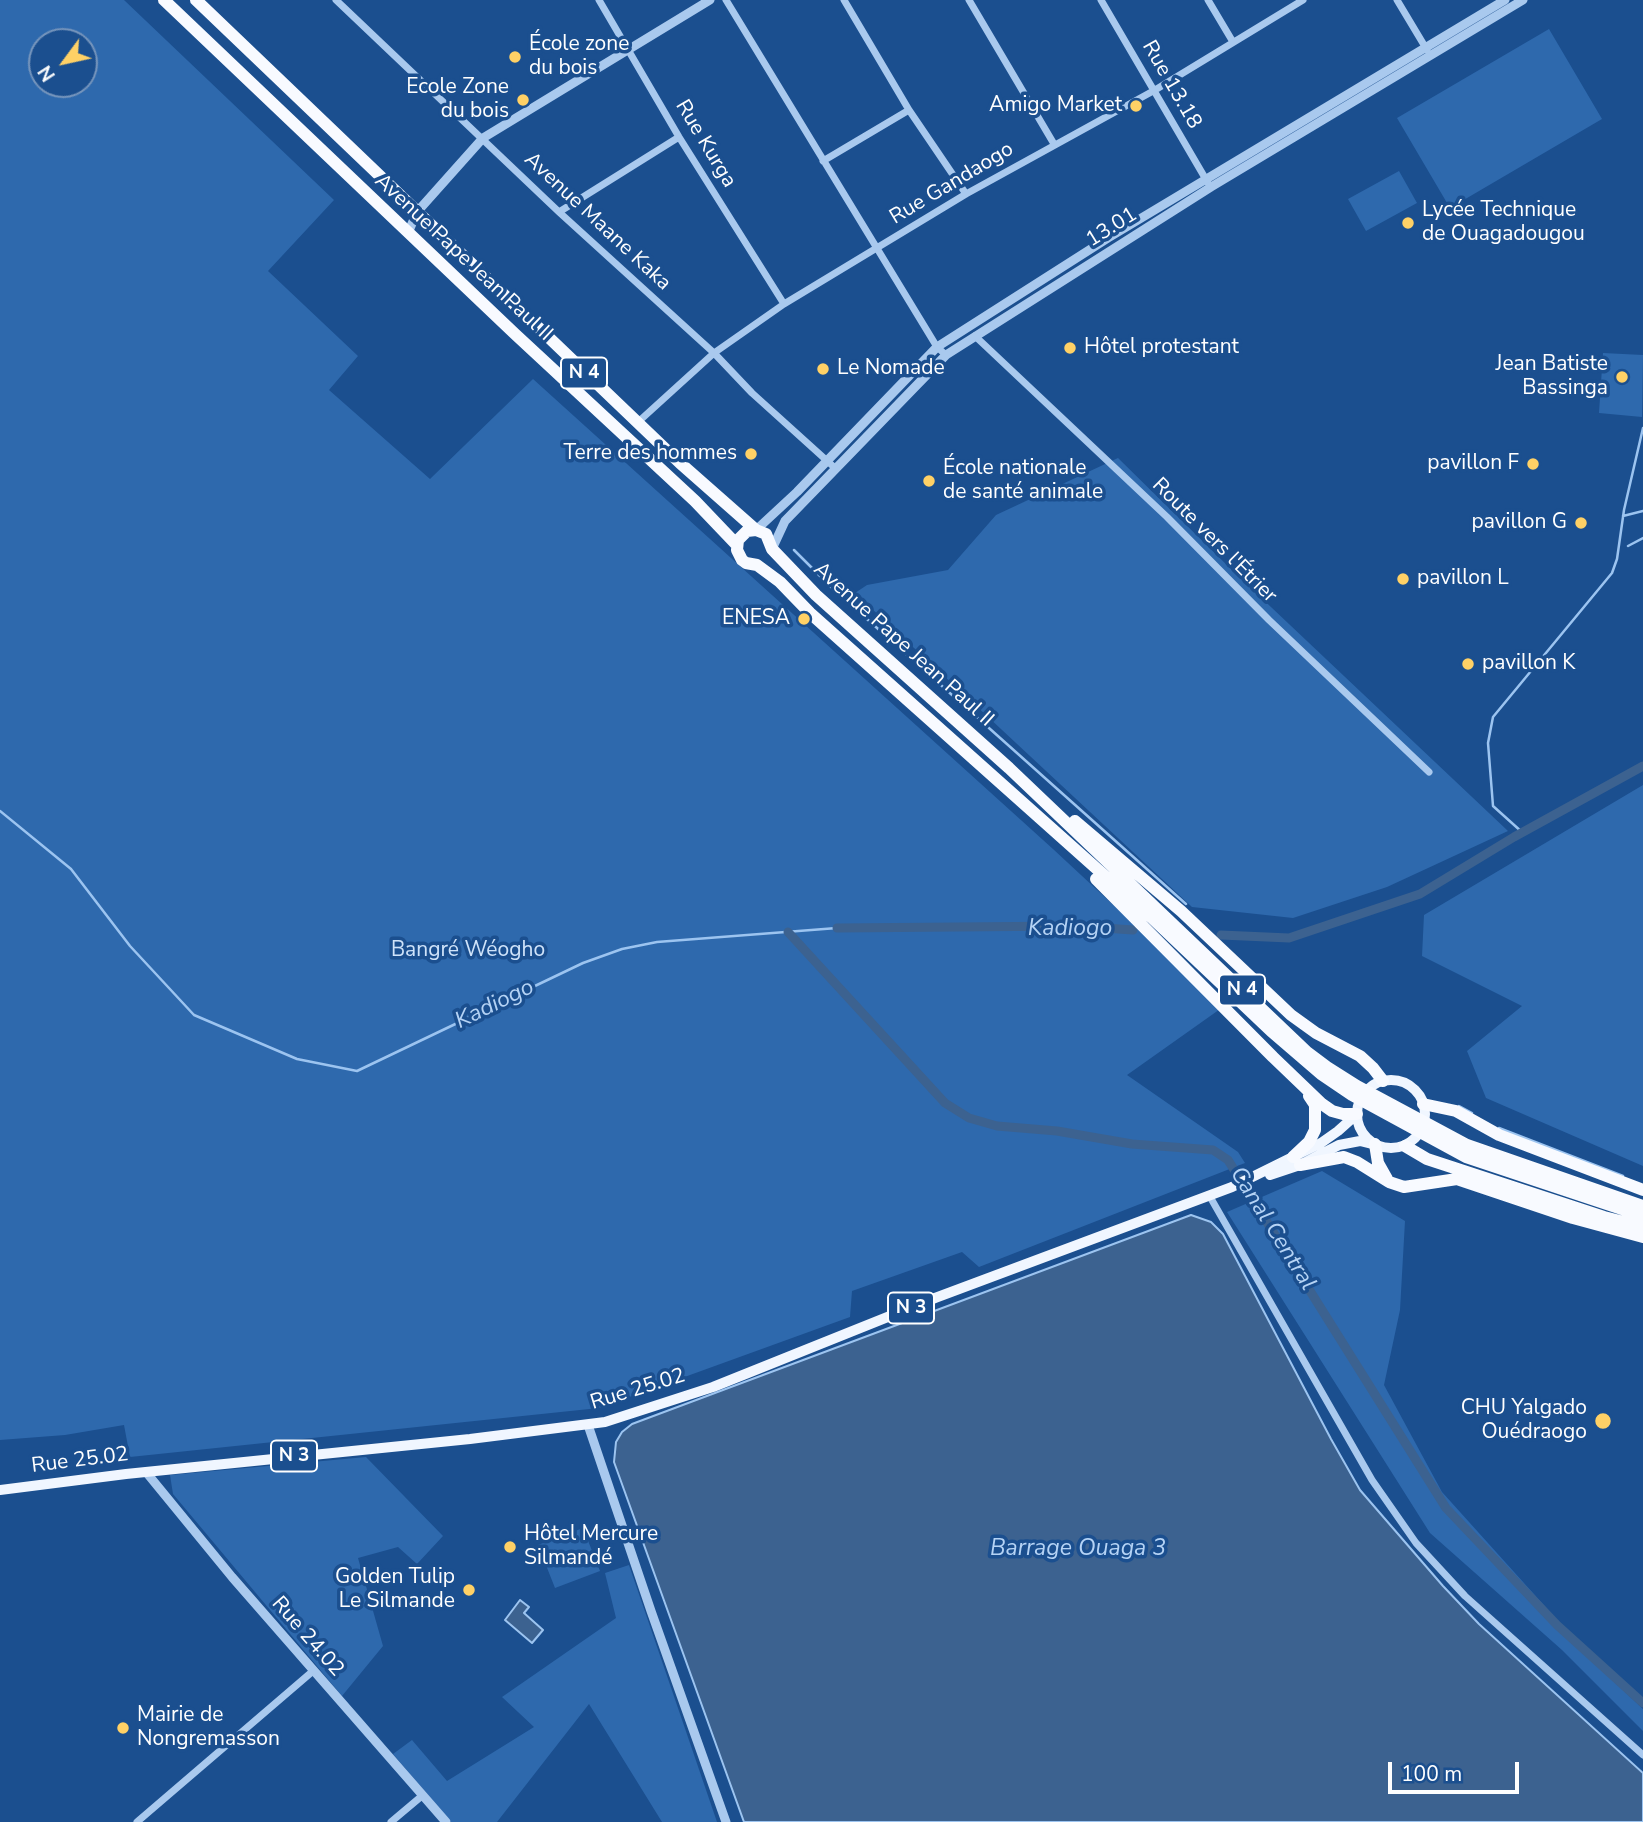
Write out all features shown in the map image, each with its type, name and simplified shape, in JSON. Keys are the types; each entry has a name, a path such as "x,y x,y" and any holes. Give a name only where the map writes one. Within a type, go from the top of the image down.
{"highway":[{"name":"Avenue Pape Jean Paul II","path":"164,0 695,501 736,544 742,560 757,565 780,582 810,613 994,778"},
{"name":"Avenue Pape Jean Paul II","path":"196,0 637,423 756,530 769,538 772,549 816,595 1009,768"},
{"path":"736,544 743,533 756,530"},
{"path":"757,565 767,559 772,549"},
{"path":"1009,768 1087,830 1181,911 1291,1015 1316,1033 1360,1056 1383,1081"},
{"name":"N 4","path":"1009,768 1307,1052 1355,1090"},
{"path":"994,778 1296,1079 1332,1111 1357,1114"},
{"name":"N 4","path":"994,778 1152,918 1300,1058 1434,1134 1466,1157 1643,1216"},
{"path":"1296,1079 1315,1105 1317,1115 1315,1130 1296,1161"},
{"path":"1423,1104 1456,1111 1499,1135 1643,1190"},
{"name":"N 4","path":"1434,1134 1643,1206"},
{"path":"1375,1144 1378,1163 1389,1182"},
{"path":"1405,1146 1427,1159 1643,1227"},
{"path":"1296,1161 1344,1157 1389,1182 1404,1187 1457,1179 1573,1218 1643,1237"}],"main road":[{"path":"1383,1081 1403,1082 1412,1087 1423,1104 1425,1114 1420,1133 1405,1146"},
{"name":"N 3","path":"1357,1114 1368,1090 1383,1081"},
{"path":"1357,1114 1364,1135 1375,1144"},
{"name":"Rue 25.02","path":"1296,1161 1357,1114"},
{"name":"Rue 25.02","path":"0,1490 588,1425 654,1408 713,1387 935,1298 1339,1145 1360,1141 1375,1144"},
{"name":"N 3","path":"1375,1144 1394,1148 1405,1146"}],"street":[{"name":"Avenue Maane Kaka","path":"336,0 835,468"},
{"name":"Rue Kurga","path":"599,0 678,137 785,304"},
{"path":"408,233 417,212 483,138 710,0"},
{"path":"726,0 937,347 946,355"},
{"path":"844,0 909,110 966,194"},
{"path":"968,0 1054,144"},
{"name":"Rue 13.18","path":"1101,0 1208,183"},
{"path":"1208,0 1233,43"},
{"name":"Rue Gandaogo","path":"637,423 714,353 785,304 966,194 1155,90 1303,0"},
{"path":"1397,0 1428,53"},
{"name":"13.01","path":"1428,53 1505,0"},
{"name":"13.01","path":"756,530 828,461 937,347 1108,237 1208,183 1523,0"},
{"path":"823,161 909,110"},
{"path":"559,212 678,137"},
{"name":"13.01","path":"772,549 785,521 946,355 1208,183"},
{"name":"Route vers l'Étrier","path":"975,336 1167,517 1251,603 1429,772"},
{"path":"1209,1195 1372,1480 1416,1543 1465,1596 1643,1755"},
{"path":"588,1425 726,1822"},
{"name":"Rue 24.02","path":"146,1472 313,1671 446,1822"},
{"path":"137,1822 313,1671"},
{"path":"391,1822 422,1796"}],"green space":[{"name":"Bangré Wéogho","path":"0,0 124,0 334,200 268,271 358,356 329,390 430,479 533,379 1053,849 1223,1007 1127,1075 1238,1152 1245,1163 979,1267 962,1252 852,1291 850,1317 599,1408 130,1457 124,1425 65,1435 0,1440"},
{"path":"1549,29 1602,119 1450,208 1397,118"},
{"path":"1399,171 1417,203 1366,231 1348,199"},
{"name":"Jean Batiste Bassinga","path":"1603,353 1643,355 1642,417 1599,413"},
{"path":"1118,458 1235,573 1508,831 1387,887 1293,918 1192,907 855,593 867,585 948,570 996,515"},
{"path":"1643,785 1643,1166 1486,1098 1467,1051 1522,1006 1422,956 1424,915"},
{"path":"1322,1171 1405,1221 1400,1310 1384,1385 1442,1492 1605,1673 1643,1709 1643,1731 1562,1650 1430,1533 1227,1212"},
{"path":"366,1457 443,1536 417,1564 398,1547 358,1558 383,1646 342,1696 173,1494 170,1475"},
{"path":"583,1528 600,1571 555,1588 538,1545"},
{"path":"629,1565 717,1822 662,1822 589,1704 497,1822 451,1822 393,1754 412,1740 447,1781 534,1727 502,1697 616,1618 605,1573"}],"water":[{"name":"Barrage Ouaga 3","path":"1191,1215 1211,1222 1223,1234 1360,1490 1479,1624 1643,1773 1643,1822 744,1822 614,1462 616,1442 622,1432 632,1424"},
{"path":"520,1600 529,1607 524,1613 543,1630 532,1643 505,1620"}],"waterway":[{"path":"1523,833 1493,806 1488,743 1493,717 1612,573 1643,428"},
{"path":"1623,516 1643,511"},
{"path":"1628,546 1643,538"},
{"path":"794,550 830,586 1186,904"},
{"name":"Kadiogo","path":"1221,935 1289,938 1420,894 1514,837 1643,766"},
{"name":"Kadiogo","path":"0,811 71,869 130,946 194,1015 297,1059 357,1071 583,963 622,949 657,942 837,928"},
{"name":"Kadiogo","path":"837,928 1075,926 1133,930"},
{"name":"Canal Central","path":"788,932 945,1103 969,1118 997,1126 1057,1131 1132,1144 1213,1150 1228,1160 1446,1508 1557,1625 1643,1703"},
{"path":"1459,1106 1472,1113"},
{"path":"1499,1128 1623,1176"}],"place":[{"name":"École zone du bois","path":"515,57"},
{"name":"Ecole Zone du bois","path":"523,100"},
{"name":"Amigo Market","path":"1136,106"},
{"name":"Lycée Technique de Ouagadougou","path":"1408,223"},
{"name":"Hôtel protestant","path":"1070,348"},
{"name":"Le Nomade","path":"823,369"},
{"name":"Jean Batiste Bassinga","path":"1622,377"},
{"name":"Terre des hommes","path":"751,454"},
{"name":"pavillon F","path":"1533,464"},
{"name":"École nationale de santé animale","path":"929,481"},
{"name":"pavillon G","path":"1581,523"},
{"name":"pavillon L","path":"1403,579"},
{"name":"ENESA","path":"804,619"},
{"name":"pavillon K","path":"1468,664"},
{"name":"CHU Yalgado Ouédraogo","path":"1603,1421"},
{"name":"Hôtel Mercure Silmandé","path":"510,1547"},
{"name":"Golden Tulip Le Silmande","path":"469,1590"},
{"name":"Mairie de Nongremasson","path":"123,1728"}]}
